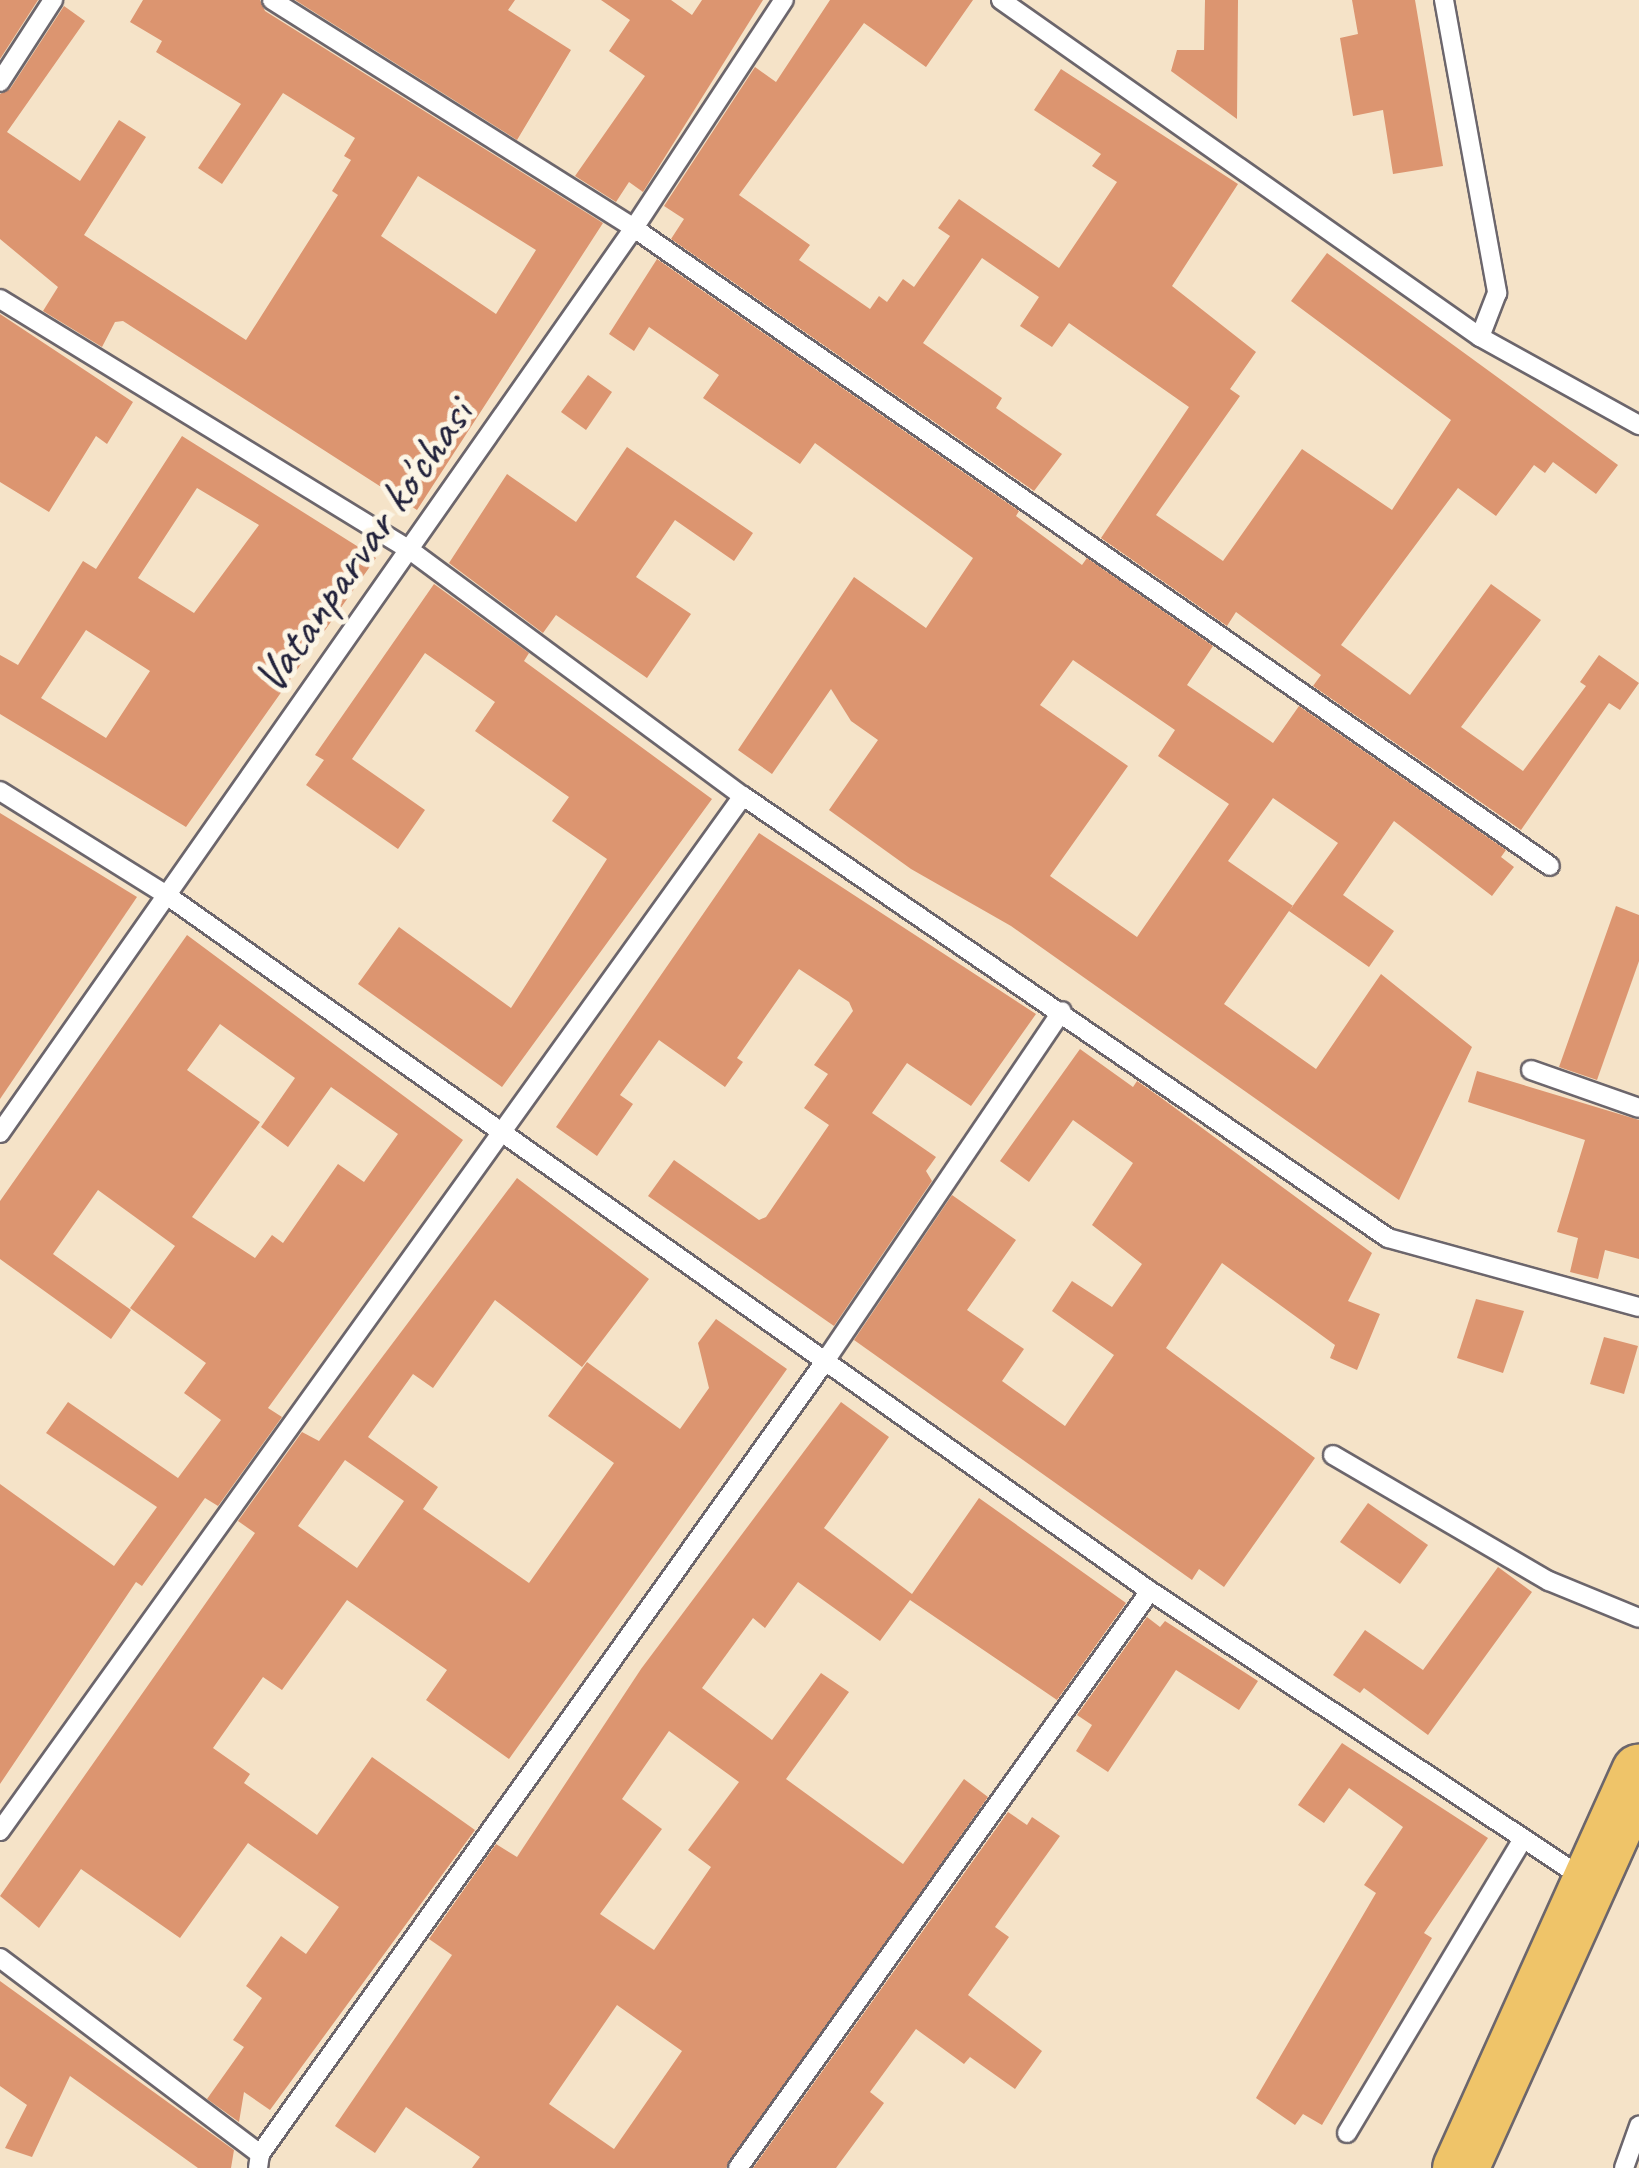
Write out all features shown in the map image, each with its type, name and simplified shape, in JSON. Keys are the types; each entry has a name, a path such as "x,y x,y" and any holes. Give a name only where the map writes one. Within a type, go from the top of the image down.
{"highway":[{"path":"1460,2168 1639,1771"}],"lane":[{"path":"0,82 52,0"},
{"path":"272,0 634,228 1550,866"},
{"name":"Vatanparvar ko'chasi","path":"0,1133 634,228 784,0"},
{"path":"1001,0 1480,337 1639,425"},
{"path":"1024,0 1028,20"},
{"path":"1444,0 1497,293 1480,337"},
{"path":"0,299 410,550 743,796 1388,1238 1639,1306"},
{"path":"0,790 168,896 823,1364 1150,1591 1590,1882"},
{"path":"0,1831 497,1132 743,796"},
{"path":"0,1958 259,2161 823,1364 1062,1012"},
{"path":"1531,1070 1639,1108"},
{"path":"1332,1455 1549,1581 1639,1618"},
{"path":"738,2168 1150,1591"},
{"path":"1347,2134 1524,1838"},
{"path":"1624,2168 1639,2126"}],"building":[{"path":"0,0 38,0 0,59"},
{"path":"143,0 260,0 265,11 603,223 417,510 123,321 115,322 102,347 43,311 58,287 0,239 0,94 10,89 64,6 85,21 7,132 80,181 119,120 146,137 84,235 246,340 338,195 332,191 351,160 344,156 355,138 283,93 222,184 198,168 241,104 156,52 162,41 130,22","holes":["418,176 536,250 496,314 381,236"]},
{"path":"295,0 515,0 508,10 571,50 517,140"},
{"path":"601,0 671,0 692,15 702,0 763,0 643,192 629,182 616,202 575,176 645,76 609,51 630,20"},
{"path":"830,0 973,0 926,67 864,23 739,195 810,245 799,260 870,309 879,296 887,302 903,279 914,287 950,236 938,228 959,199 1059,268 1117,182 1092,166 1101,154 1034,110 1061,69 1238,184 1172,286 1256,352 1230,389 1240,396 1156,515 1223,561 1302,449 1392,510 1451,420 1291,301 1327,253 1618,465 1596,494 1553,462 1545,473 1534,465 1496,516 1458,488 1341,645 1410,695 1491,584 1541,620 1461,727 1523,771 1586,686 1580,682 1599,655 1639,683 1620,710 1609,703 1521,830 1313,686 1321,675 1236,612 1227,626 1101,538 1189,407 1069,323 1052,347 1020,326 1039,297 982,258 923,343 1002,398 996,408 1062,454 1034,491 671,239 684,219 664,206 755,67 776,82"},
{"path":"1205,0 1238,0 1237,119 1171,71 1177,50 1204,50"},
{"path":"1352,0 1415,0 1443,166 1393,174 1383,110 1353,116 1340,38 1358,34"},
{"path":"657,259 1019,511 1016,516 1082,565 1087,558 1213,646 1187,685 1273,743 1299,706 1506,850 1501,857 1514,867 1492,896 1394,821 1343,895 1394,931 1369,967 1289,911 1224,1004 1316,1069 1381,974 1472,1047 1399,1200 1011,926 911,869 829,810 878,740 851,721 831,689 772,774 738,750 854,577 926,628 973,558 815,443 800,464 703,398 719,375 649,327 634,351 609,334","holes":["1073,660 1175,730 1158,756 1229,804 1137,937 1050,876 1128,766 1040,705","1273,798 1338,843 1293,906 1228,861"]},
{"path":"0,314 133,402 107,444 96,436 49,512 0,482"},
{"path":"588,375 612,392 586,430 561,412"},
{"path":"182,436 376,558 186,827 0,714 0,655 18,665 83,561 96,569","holes":["197,488 259,525 194,613 138,578","86,630 150,671 106,738 41,698"]},
{"path":"627,447 753,533 734,561 675,520 636,577 691,614 647,678 556,615 543,633 449,563 507,474 576,522"},
{"path":"434,584 529,653 524,661 712,799 502,1087 358,984 399,927 511,1008 607,859 552,821 569,797 475,731 495,702 425,653 352,759 425,810 398,849 306,785 324,760 315,755"},
{"path":"0,813 137,897 0,1099"},
{"path":"759,833 1036,1014 971,1106 907,1063 872,1113 936,1157 926,1171 932,1181 834,1326 648,1196 674,1160 759,1220 766,1217 829,1125 804,1108 828,1074 814,1065 853,1011 849,1002 799,969 737,1058 743,1062 725,1087 659,1040 620,1095 633,1104 597,1156 556,1127"},
{"path":"1616,906 1639,915 1639,961 1597,1080 1559,1067"},
{"path":"187,935 463,1140 268,1408 282,1417 218,1506 205,1498 142,1586 136,1582 0,1784 0,1484 114,1566 157,1507 46,1433 68,1402 178,1478 221,1420 184,1393 206,1363 130,1308 175,1246 98,1190 53,1254 131,1310 111,1339 0,1259 0,1201","holes":["220,1024 295,1078 261,1127 288,1147 331,1087 398,1134 364,1182 338,1164 283,1243 272,1235 255,1258 192,1217 260,1122 187,1070"]},
{"path":"1080,1049 1133,1087 1137,1081 1160,1097 1372,1253 1348,1301 1380,1314 1357,1370 1330,1358 1335,1345 1222,1263 1166,1348 1315,1458 1224,1587 1199,1569 1192,1580 854,1340 952,1195 1016,1240 967,1310 1024,1349 1002,1381 1065,1426 1114,1355 1052,1311 1072,1281 1112,1307 1142,1264 1092,1225 1133,1163 1073,1120 1029,1182 1000,1161"},
{"path":"1477,1071 1639,1120 1639,1259 1605,1250 1598,1279 1570,1272 1578,1238 1557,1232 1585,1140 1468,1102"},
{"path":"517,1178 649,1279 582,1367 495,1300 433,1388 413,1374 368,1437 438,1487 423,1509 529,1583 614,1463 548,1416 587,1362 680,1429 709,1388 698,1343 716,1319 787,1369 509,1759 426,1700 447,1670 347,1600 282,1690 263,1677 213,1748 250,1774 244,1783 317,1835 372,1757 475,1830 270,2110 244,2092 239,2122 207,2099 244,2047 233,2040 262,1998 246,1986 281,1936 306,1954 339,1907 248,1843 180,1938 81,1869 39,1928 0,1896 255,1533 238,1521 302,1432 319,1441","holes":["345,1460 404,1501 357,1568 298,1526"]},
{"path":"1476,1299 1524,1311 1503,1373 1457,1358"},
{"path":"1604,1337 1638,1346 1624,1394 1590,1384"},
{"path":"841,1402 889,1437 824,1528 912,1594 979,1498 1126,1603 1057,1700 910,1600 880,1641 798,1582 765,1628 753,1618 702,1688 772,1740 821,1673 849,1692 786,1779 903,1864 964,1779 988,1797 726,2168 472,2168 480,2157 406,2107 375,2153 335,2126 452,1955 429,1939 496,1844 517,1857 641,1669","holes":["669,1731 739,1782 688,1850 711,1867 654,1950 600,1914 662,1829 622,1799","617,2005 682,2051 614,2149 549,2104"]},
{"path":"1368,1503 1428,1545 1400,1584 1340,1542"},
{"path":"1498,1567 1532,1592 1428,1735 1364,1688 1360,1693 1333,1675 1365,1630 1423,1670"},
{"path":"1147,1617 1160,1627 1165,1621 1258,1681 1239,1710 1176,1670 1108,1772 1076,1751 1092,1725 1077,1715"},
{"path":"1342,1743 1488,1838 1424,1933 1432,1938 1322,2125 1303,2114 1295,2125 1256,2098 1376,1893 1364,1885 1403,1827 1349,1788 1324,1823 1298,1805"},
{"path":"1008,1812 1027,1825 1032,1817 1060,1836 995,1927 1009,1937 968,1995 1042,2051 1015,2089 970,2057 964,2064 916,2029 870,2092 884,2103 836,2168 753,2168"},
{"path":"0,1981 234,2150 231,2168 198,2168 70,2076 32,2157 5,2148 27,2105 0,2086"}]}
